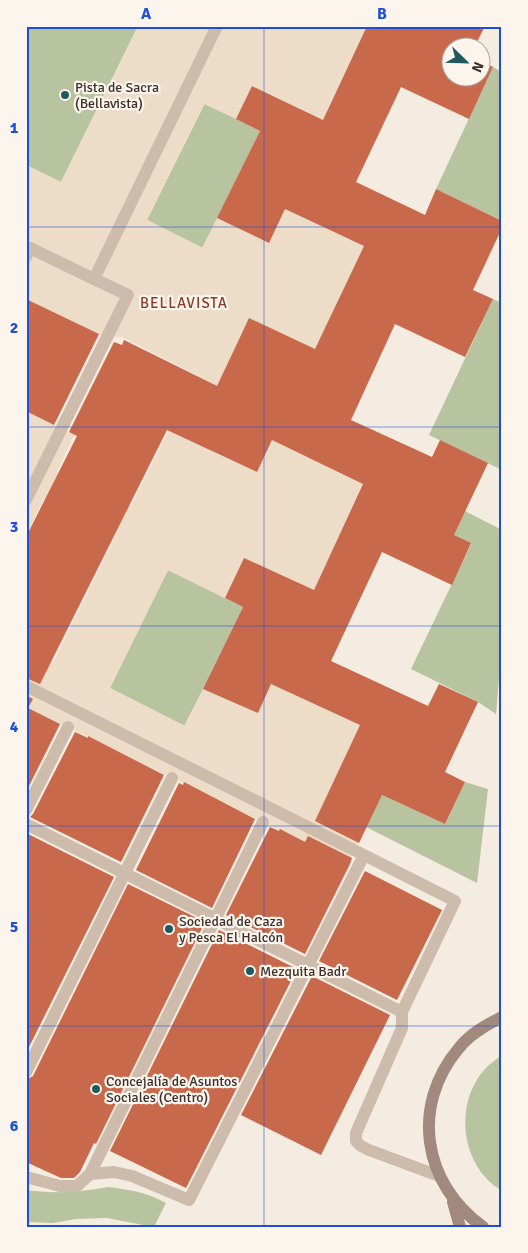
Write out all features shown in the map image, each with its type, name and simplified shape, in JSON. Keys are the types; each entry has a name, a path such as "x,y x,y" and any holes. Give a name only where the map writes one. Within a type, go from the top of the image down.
{"main road":[{"path":"483,1227 468,1216 452,1198 439,1176 431,1150 429,1123 433,1095 443,1070 459,1047 480,1029 502,1016"},
{"path":"452,1198 460,1227"}],"street":[{"path":"94,279 217,26"},
{"path":"26,257 30,248 128,295 26,500"},
{"path":"26,686 456,900 402,1012 402,1028 356,1133 356,1141 361,1146 439,1176"},
{"path":"26,810 68,727"},
{"path":"26,1072 172,778"},
{"path":"26,1177 60,1186 77,1186 90,1174 263,822"},
{"path":"26,824 402,1012"},
{"path":"90,1174 114,1172 132,1176 189,1200 364,855"}],"green space":[{"name":"Pista de Sacra (Bellavista)","path":"26,26 138,26 61,182 26,165"},
{"path":"493,67 502,72 502,221 436,189 483,88 490,88 490,73"},
{"path":"205,103 260,131 203,248 147,220"},
{"path":"493,299 502,303 502,470 429,435"},
{"path":"465,511 502,530 502,644 496,714 478,702 411,669 471,544 454,535"},
{"path":"168,570 243,607 185,726 110,688"},
{"path":"465,782 488,789 477,883 366,827 382,795 445,824"},
{"path":"502,1055 502,1191 489,1181 478,1167 471,1154 465,1125 466,1110 476,1082 486,1068"},
{"path":"108,1187 138,1192 166,1203 154,1227 107,1218 76,1219 53,1223 26,1222 26,1190 67,1192"}],"shaded area":[{"path":"138,26 367,26 323,120 252,86 236,119 204,104 147,220 202,248 217,218 268,243 285,209 364,246 315,349 249,318 227,364 252,375 215,453 257,472 272,440 363,483 314,590 244,558 225,598 168,570 110,688 184,726 203,689 258,713 271,684 360,725 322,806 366,827 348,863 26,707 26,650 53,663 116,535 44,499 26,535 26,411 74,435 57,472 130,508 197,375 122,337 107,336 95,332 26,299 26,165 61,182"}],"building":[{"path":"367,26 485,26 479,38 440,38 440,88 483,88 469,119 401,87 356,182 425,215 436,189 502,221 502,228 473,290 493,299 465,357 395,324 351,420 432,457 440,440 488,463 454,535 471,543 452,585 382,552 331,661 428,706 439,684 478,702 445,772 465,782 445,824 382,795 359,843 315,821 360,725 271,684 258,713 203,689 243,607 225,598 244,558 314,590 363,484 272,440 257,472 167,430 40,684 26,678 26,537 77,436 69,432 114,342 122,345 124,340 217,386 249,318 315,349 364,246 285,209 269,243 217,218 260,131 236,119 252,86 323,120"},
{"path":"26,299 99,334 54,425 26,411"},
{"path":"26,695 33,699 28,708 60,724 26,792"},
{"path":"75,732 88,738 88,736 164,775 121,862 30,817"},
{"path":"184,782 255,819 212,908 136,870 179,783 183,785"},
{"path":"270,827 279,831 280,829 305,842 308,836 352,858 305,954 226,915"},
{"path":"26,833 114,877 26,1053"},
{"path":"365,871 442,910 397,1000 319,961"},
{"path":"128,884 205,922 96,1144 94,1143 80,1172 74,1178 61,1178 26,1162 26,1080 33,1076"},
{"path":"219,930 297,969 186,1188 110,1151"},
{"path":"312,976 390,1015 321,1155 241,1115"}],"place":[{"name":"Pista de Sacra (Bellavista)","path":"65,95"},
{"name":"Sociedad de Caza y Pesca El Halcón","path":"169,929"},
{"name":"Mezquita Badr","path":"250,971"},
{"name":"Concejalía de Asuntos Sociales (Centro)","path":"96,1089"}],"district":[{"name":"BELLAVISTA","path":"184,303"}]}
